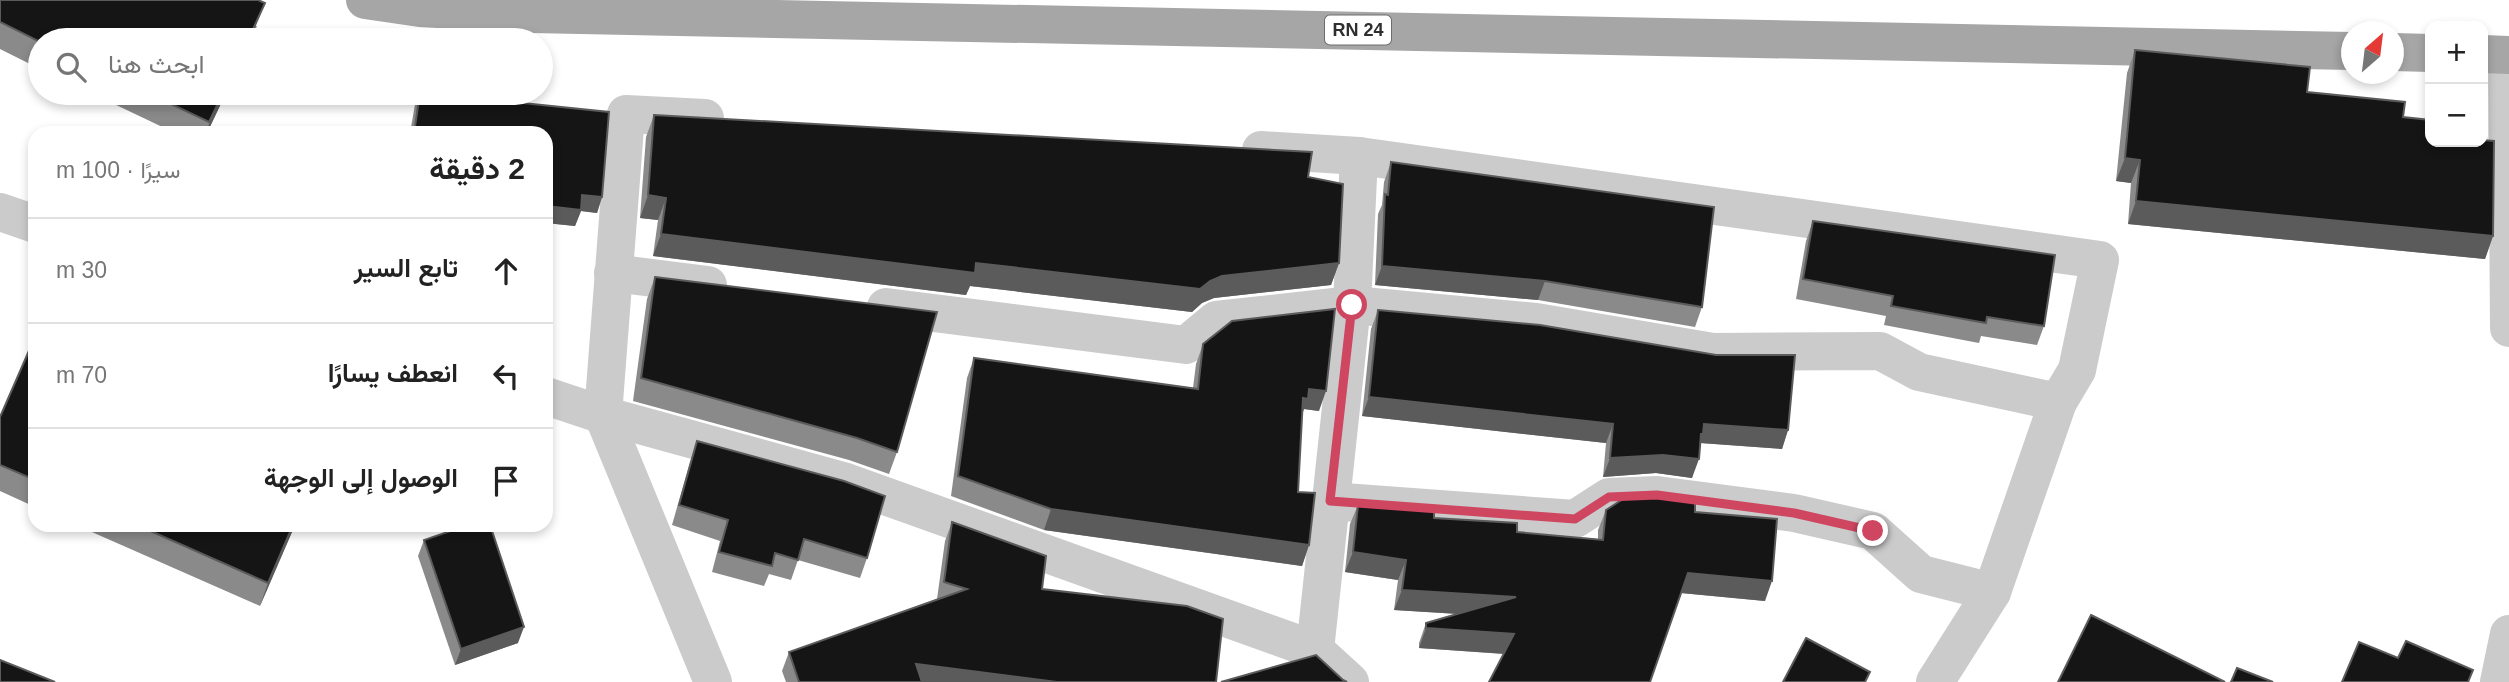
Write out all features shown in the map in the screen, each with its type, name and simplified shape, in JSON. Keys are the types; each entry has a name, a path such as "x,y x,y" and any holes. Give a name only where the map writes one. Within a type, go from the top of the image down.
{"main road":[{"name":"RN 24","path":"365,0 420,8 531,14 2341,51"},
{"path":"2404,52 2425,53"}],"street":[{"path":"2500,55 2509,328"},
{"path":"713,682 603,415 626,114 736,120"},
{"path":"1221,148 1359,156 2100,260 2077,370 2058,402 1992,592 1936,682"},
{"path":"1315,650 1352,305 1359,156"},
{"path":"0,212 28,222"},
{"path":"613,273 736,288"},
{"path":"859,304 1186,345 1216,320 1352,305 1536,322 1713,352 1880,351 1919,372 2058,402"},
{"path":"553,398 603,415 843,481 1315,650 1350,682"},
{"path":"1330,501 1575,519 1609,497 1657,495 1780,512 1873,531 1921,574 1992,592"},
{"path":"2499,682 2509,635"}],"building":[{"path":"0,0 258,0 265,3 254,28 28,28 28,36 0,22"},
{"path":"2135,50 2310,67 2307,92 2405,102 2403,117 2425,119 2425,147 2488,147 2488,140 2494,141 2493,236 2136,201 2140,160 2125,158"},
{"path":"173,105 217,105 209,122"},
{"path":"418,105 542,105 609,112 602,197 582,195 581,210 553,207 553,126 415,126"},
{"path":"654,115 1312,152 1308,177 1343,184 1339,263 1222,276 1200,289 976,263 975,273 661,234 666,198 648,195"},
{"path":"1391,162 1714,207 1702,307 1545,281 1382,266 1385,194 1388,195"},
{"path":"1813,221 2055,255 2044,326 1987,317 1986,323 1891,306 1893,296 1803,279"},
{"path":"655,277 937,312 897,452 857,438 641,378"},
{"path":"1335,309 1326,391 1309,389 1308,399 1303,398 1298,492 1315,493 1309,545 1051,509 958,476 974,358 1198,389 1203,344 1232,321"},
{"path":"1378,310 1540,325 1716,355 1795,355 1788,430 1704,424 1699,459 1663,455 1610,458 1613,424 1369,397"},
{"path":"28,353 28,477 0,465 0,417"},
{"path":"697,441 844,481 885,496 867,558 804,539 798,560 775,553 772,566 719,552 728,520 679,505"},
{"path":"1663,497 1695,501 1695,512 1777,519 1772,581 1688,573 1650,682 1489,682 1514,634 1426,628 1426,623 1516,597 1402,590 1406,560 1353,552 1358,505 1434,510 1434,518 1517,523 1517,532 1603,540 1606,510 1623,499"},
{"path":"952,522 1046,556 1042,589 1187,606 1223,619 1216,682 1057,682 916,664 922,682 799,682 789,652 967,589 944,582"},
{"path":"153,532 290,532 268,583"},
{"path":"447,532 492,532 524,627 461,649 424,540"},
{"path":"2091,615 2225,682 2058,682"},
{"path":"1806,638 1870,672 1865,682 1783,682"},
{"path":"2406,641 2473,670 2468,682 2342,682 2359,642 2398,658"},
{"path":"1316,655 1347,682 1221,682"},
{"path":"0,660 55,682 0,682"},
{"path":"2237,668 2273,682 2231,682"}],"route":[{"path":"1352,305 1330,501 1575,519 1609,497 1657,495 1794,513 1873,531"}]}
